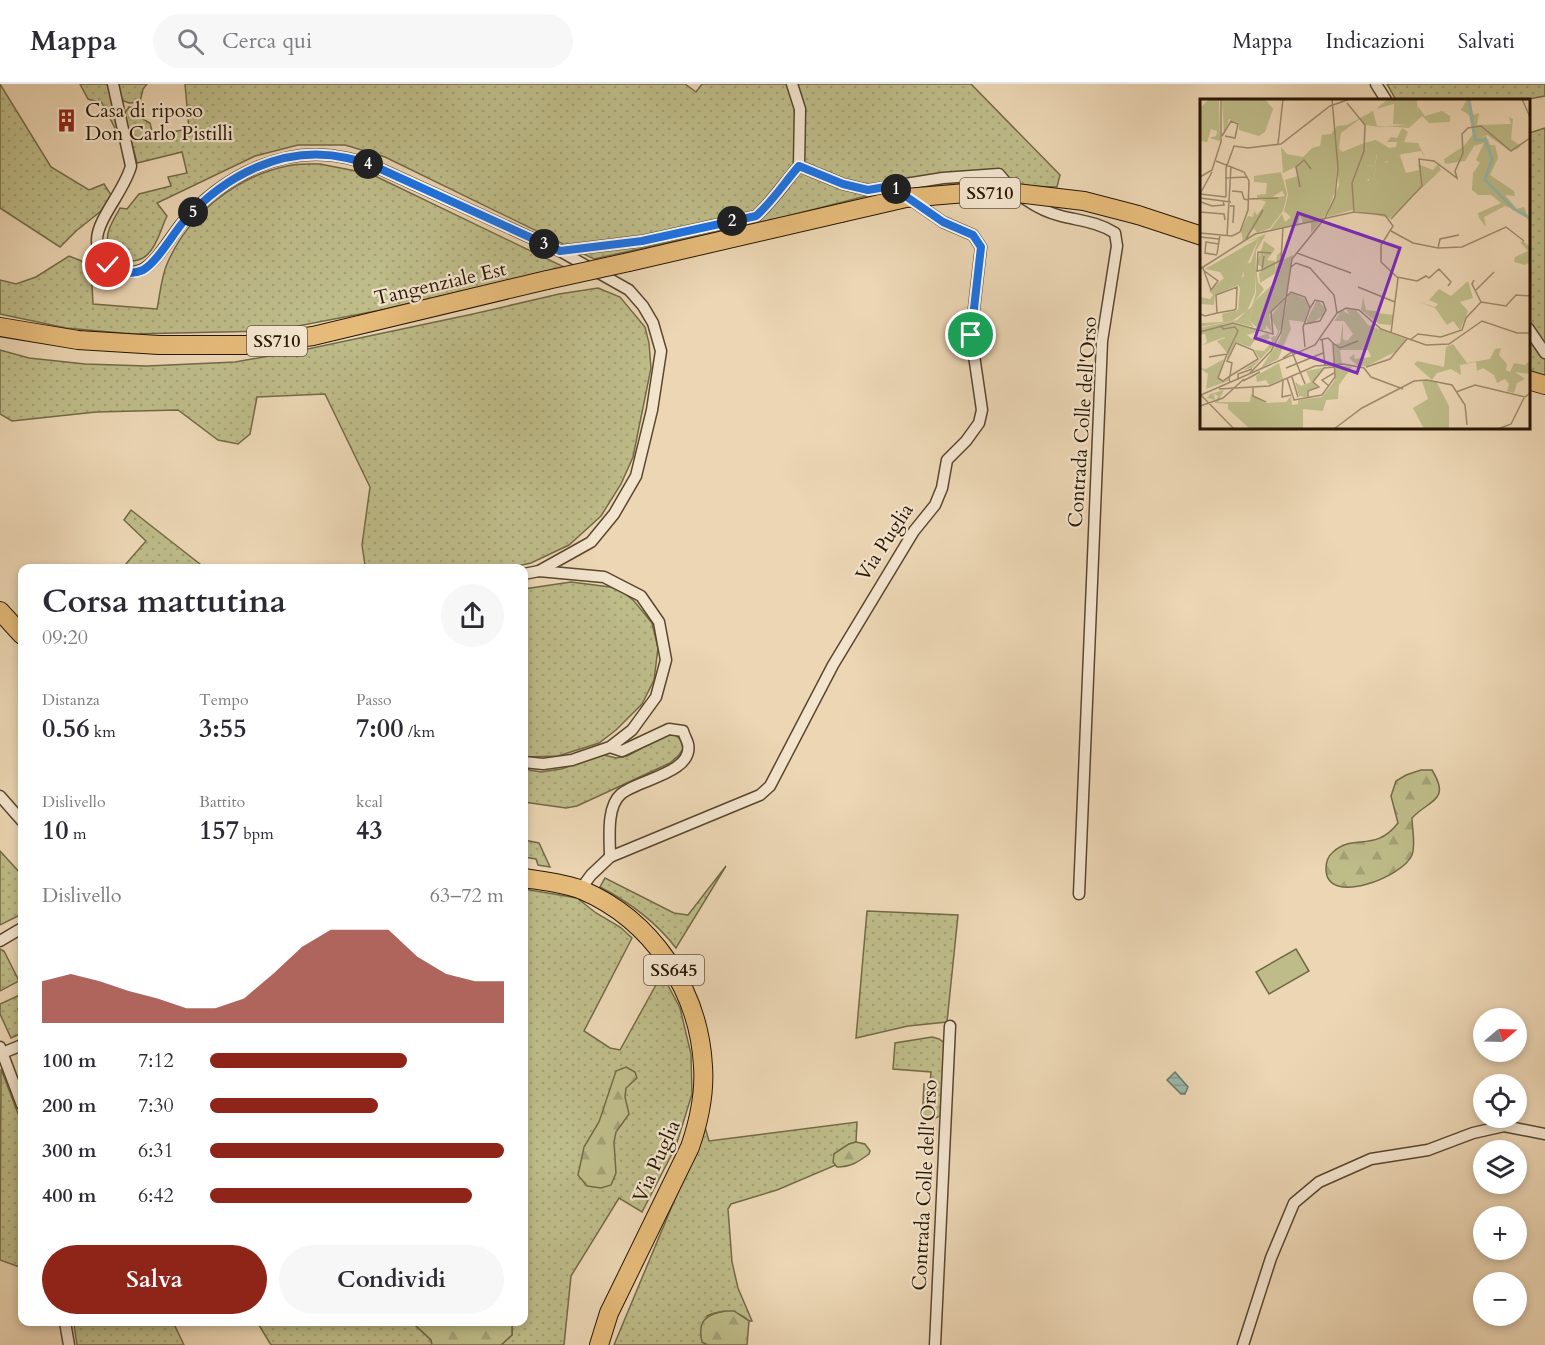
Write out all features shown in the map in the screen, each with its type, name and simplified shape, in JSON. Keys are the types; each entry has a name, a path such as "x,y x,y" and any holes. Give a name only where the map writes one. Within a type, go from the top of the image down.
{"main road":[{"name":"Tangenziale Est","path":"1,327 78,340 159,345 250,345 313,336 906,198 966,193 1016,193 1084,201 1138,215 1200,235"},
{"path":"1530,381 1545,385"},
{"path":"0,611 18,628"},
{"name":"Via Puglia","path":"528,879 580,890 601,900 637,926 661,952 678,976 699,1031 703,1066 703,1096 698,1123 690,1147 609,1313 599,1345"}],"street":[{"path":"113,84 131,166 128,179 102,221 97,237 99,252 108,265 119,272 129,273 142,270 154,260 184,221 209,195 234,177 262,164 289,157 314,155 346,158 374,166 560,251 629,290 643,306 653,323 661,351 652,410 636,476 614,514 591,542 539,571"},
{"path":"560,251 642,241 756,216 768,205 799,166 800,109 792,84"},
{"path":"1376,84 1385,99"},
{"name":"Contrada Colle dell'Orso","path":"799,166 843,184 868,190 943,178 999,174 1009,187 1038,206 1060,216 1102,225 1115,233 1118,246 1102,341 1079,894"},
{"name":"Via Puglia","path":"580,890 591,875 610,857 760,795 770,786 833,665 914,531 935,505 942,488 946,460 966,441 979,423 982,410 971,335 981,247 973,235 943,222 891,186"},
{"path":"1530,331 1545,352"},
{"path":"528,573 539,571 604,577 641,596 659,622 666,660 657,697 632,730 610,747 572,760 543,764 528,762"},
{"path":"610,747 622,751 669,729 683,731 689,745 682,764 621,794 614,806 611,821 610,857"},
{"path":"0,796 18,816"},
{"path":"0,941 18,930"},
{"name":"Contrada Colle dell'Orso","path":"935,1345 950,1026"},
{"path":"18,1047 1,1051 18,1095"},
{"path":"1244,1345 1271,1258 1294,1203 1319,1182 1371,1159 1428,1150 1473,1133 1504,1126 1545,1134"},
{"path":"66,1326 69,1345"}],"green space":[{"path":"0,84 51,167 89,190 104,184 111,195 101,211 60,247 0,208"},
{"path":"80,84 108,84 120,138 102,103 88,99"},
{"path":"119,84 147,84 143,89 140,102 129,103 121,100"},
{"path":"185,84 685,84 696,92 702,84 971,84 1060,175 1057,187 959,184 870,195 784,217 594,259 385,157 345,145 298,145 255,156 157,203 167,216 154,246 143,258 131,261 119,258 110,249 107,238 120,208 127,209 139,194 171,186 168,177 187,173 182,152 137,163 124,114 129,107 140,108 139,117 150,123 153,135 189,129"},
{"path":"1387,84 1545,84 1545,96 1529,99 1395,99"},
{"path":"1545,128 1545,376 1530,370 1530,133"},
{"path":"295,164 320,164 371,174 564,267 381,310 272,331 132,334 66,328 0,314 0,280 16,284 36,277 69,256 94,266 109,277 92,285 93,304 157,309 167,264 176,246 200,214 232,189 268,171"},
{"path":"598,288 620,297 645,327 651,368 633,457 621,484 601,516 569,545 526,564 365,564 362,545 370,487 325,394 257,397 250,434 238,444 218,440 178,410 96,412 12,421 0,414 0,350 29,358 85,364 147,366 235,362 303,350 559,294"},
{"path":"131,510 200,564 126,564 146,541 124,520"},
{"path":"571,582 618,588 634,601 652,623 658,648 654,680 642,704 599,743 558,756 528,757 528,588"},
{"path":"674,734 681,740 683,749 670,763 577,806 566,808 528,803 528,770 541,772 561,769 604,755 616,758 627,756 664,736"},
{"path":"1421,770 1432,770 1437,780 1439,794 1412,818 1413,851 1406,863 1395,872 1366,884 1351,887 1338,886 1329,880 1326,864 1333,852 1348,844 1381,838 1398,823 1391,796 1396,781"},
{"path":"528,841 539,843 550,867 538,865 536,859 528,858"},
{"path":"0,851 18,871 18,916 0,925"},
{"path":"726,866 676,948 641,913 600,887 605,878 674,913 688,915"},
{"path":"528,890 577,898 596,913 620,927 632,938 584,1031 610,1048 620,1050 662,974 680,1008 691,1054 692,1094 676,1146 642,1212 619,1198 571,1276 564,1345 501,1345 512,1335 512,1326 528,1326"},
{"path":"867,911 958,915 947,1022 908,1026 856,1038"},
{"path":"0,949 4,951 18,982 0,991"},
{"path":"1296,949 1309,971 1269,994 1256,972"},
{"path":"18,996 18,1035 11,1038 0,1014 0,1004"},
{"path":"932,1037 946,1044 944,1111 940,1116 925,1123 922,1122 924,1084 930,1084 931,1072 893,1069 895,1043"},
{"path":"626,1067 635,1072 637,1078 626,1088 625,1097 629,1114 616,1132 614,1142 616,1173 611,1185 601,1188 587,1186 578,1175 584,1147 599,1122 616,1071"},
{"path":"1,1069 18,1114 18,1267 0,1260"},
{"path":"857,1122 856,1142 834,1154 836,1165 777,1190 731,1204 728,1209 732,1262 738,1288 752,1321 729,1312 718,1312 707,1316 702,1342 708,1345 614,1345 705,1127 709,1141"},
{"path":"856,1142 865,1144 870,1151 869,1154 854,1164 837,1167 833,1162 834,1154"},
{"path":"734,1311 749,1321 747,1345 708,1345 702,1342 701,1329 705,1320 713,1314"},
{"path":"74,1326 175,1326 184,1345 77,1345"},
{"path":"259,1326 416,1326 431,1340 432,1345 271,1345"},
{"path":"416,1326 512,1326 512,1335 501,1345 432,1345 431,1340"}],"shaded area":[{"path":"1175,1072 1188,1087 1185,1094 1181,1094 1167,1080"}],"place":[{"name":"Casa di riposo Don Carlo Pistilli","path":"67,121"}],"route":[{"path":"108,265 119,272 129,273 142,270 154,260 184,221 209,195 234,177 262,164 289,157 314,155 346,158 374,166 560,251 642,241 756,216 768,205 799,166 843,184 868,190 891,186 943,222 973,235 981,247 971,335"}]}
